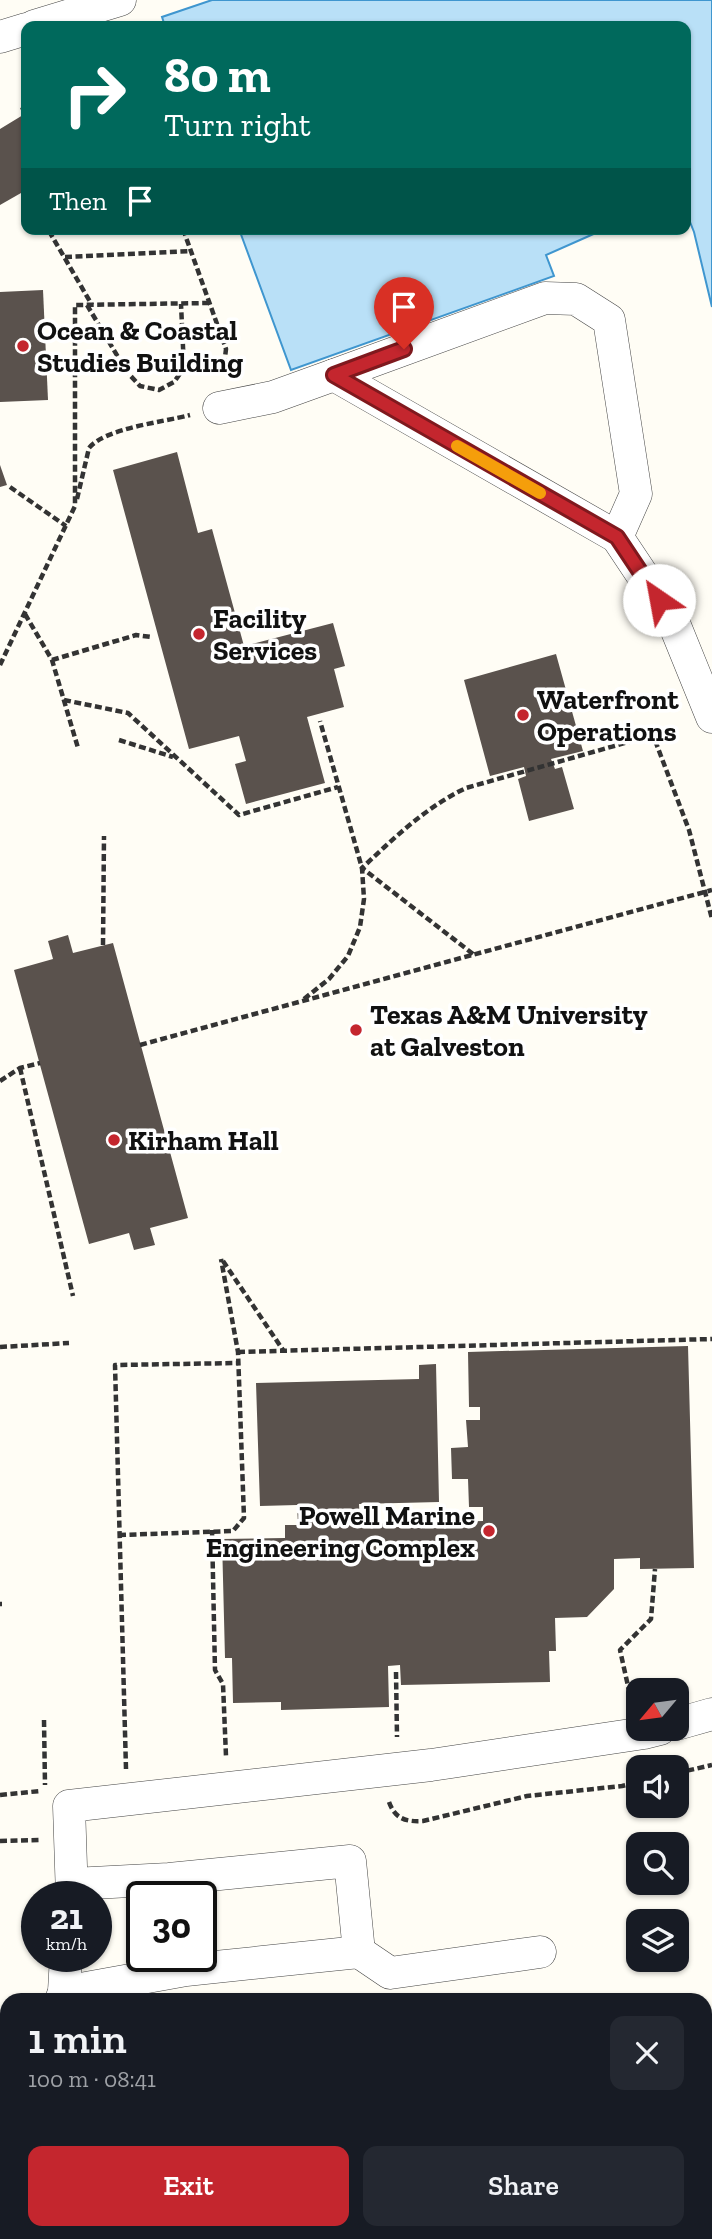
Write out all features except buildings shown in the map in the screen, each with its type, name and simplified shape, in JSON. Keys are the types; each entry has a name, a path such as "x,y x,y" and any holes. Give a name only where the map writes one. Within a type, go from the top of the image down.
{"street":[{"path":"51,21 120,0"},
{"path":"0,37 21,31"},
{"path":"228,407 273,397 545,298 576,299 609,320 636,494 617,537"},
{"path":"334,375 617,537 673,621 712,717"},
{"path":"690,1720 712,1714"},
{"path":"70,1881 57,1799 431,1765 626,1736"},
{"path":"112,1886 350,1861 359,1952"},
{"path":"76,1993 186,1970 359,1952 390,1973 540,1952"},
{"path":"62,1993 64,1972"}],"path":[{"path":"52,235 127,372 140,386 159,390 174,382 184,368 181,304"},
{"path":"0,665 75,506 89,448 94,442 112,434 228,407 224,366 226,349 185,235"},
{"path":"65,257 191,251"},
{"path":"75,506 75,305 209,303"},
{"path":"10,487 66,526"},
{"path":"24,613 52,660 78,747"},
{"path":"52,660 136,635 151,636"},
{"path":"64,700 128,713 239,815 338,787"},
{"path":"301,1001 329,979 348,956 360,927 364,899 362,868 320,722"},
{"path":"362,868 416,819 444,798 466,788 653,734 689,830 712,919"},
{"path":"119,740 177,758"},
{"path":"103,945 104,836"},
{"path":"362,868 473,954"},
{"path":"140,1045 712,890"},
{"path":"0,1081 20,1068 40,1063"},
{"path":"20,1068 73,1296"},
{"path":"119,1535 233,1531 244,1518 239,1363 221,1259 283,1350"},
{"path":"238,1352 712,1339"},
{"path":"0,1347 69,1343"},
{"path":"126,1770 115,1365 239,1363"},
{"path":"212,1530 215,1670 223,1685 226,1762"},
{"path":"631,1678 620,1650 651,1619 655,1569"},
{"path":"396,1672 398,1748"},
{"path":"689,1770 712,1765"},
{"path":"388,1798 393,1813 407,1822 423,1821 527,1796 626,1785"},
{"path":"0,1795 57,1799"}],"water":[{"path":"212,0 712,0 712,307 691,224 691,21 163,21 162,17"},
{"path":"241,235 591,235 546,255 554,276 291,370"}],"slow traffic":[{"path":"457,446 540,493"}],"place":[{"name":"Ocean & Coastal Studies Building","path":"23,346"},
{"name":"Facility Services","path":"199,634"},
{"name":"Waterfront Operations","path":"523,715"},
{"name":"Texas A&M University at Galveston","path":"356,1030"},
{"name":"Kirham Hall","path":"114,1140"},
{"name":"Powell Marine Engineering Complex","path":"489,1531"}],"route":[{"path":"404,349 334,375 617,537 659,600"}]}
